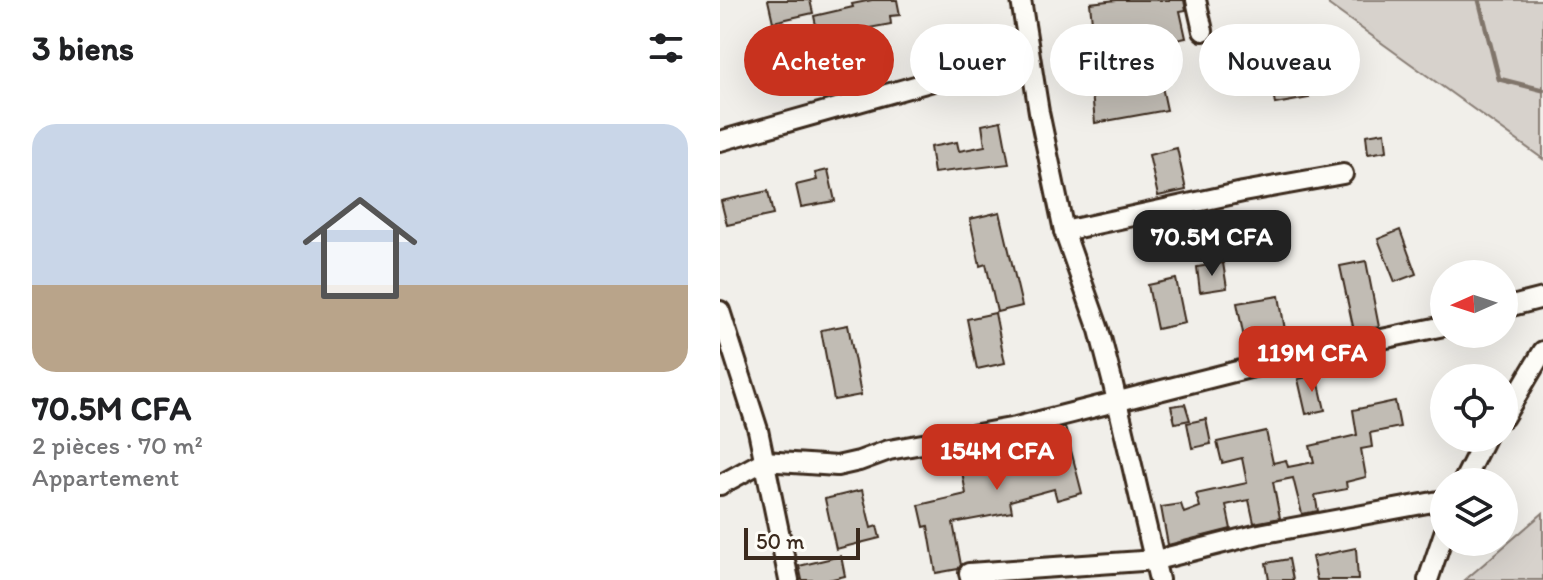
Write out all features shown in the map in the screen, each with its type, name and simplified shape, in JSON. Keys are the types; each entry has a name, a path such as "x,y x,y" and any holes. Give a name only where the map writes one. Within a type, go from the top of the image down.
{"street":[{"path":"1021,0 1025,24"},
{"path":"1196,0 1201,24"},
{"path":"1034,79 1064,231 1099,330 1159,580"},
{"path":"720,141 910,88"},
{"path":"1064,231 1343,174"},
{"path":"1518,304 1543,298"},
{"path":"720,311 758,430 789,580"},
{"path":"720,485 764,461 837,466 889,450 947,441 1277,361 1430,329"},
{"path":"1518,393 1543,351"},
{"path":"971,580 969,573 1156,560 1259,534 1430,503"},
{"path":"1428,580 1436,556"}],"shaded area":[{"path":"1328,0 1543,0 1543,159 1360,27 1360,24 1355,24 1329,5"},
{"path":"1543,513 1543,580 1465,580 1493,556 1518,556 1518,534"}],"building":[{"path":"768,0 810,0 813,13 773,22"},
{"path":"897,0 900,15 890,16 891,24 816,24 814,16 853,7 852,4"},
{"path":"1184,0 1186,10 1180,11 1183,24 1092,24 1090,3"},
{"path":"1092,96 1164,96 1167,110 1095,123"},
{"path":"1274,96 1309,96 1309,98 1275,104"},
{"path":"1001,121 1009,164 934,173 930,147 957,142 959,151 985,146 982,125"},
{"path":"1385,132 1387,151 1368,154 1366,135"},
{"path":"1177,148 1186,190 1158,196 1149,155"},
{"path":"828,170 835,201 801,207 796,185 817,180 815,173"},
{"path":"768,191 773,215 727,225 721,201"},
{"path":"1000,212 1022,306 997,312 986,264 980,266 970,219"},
{"path":"1400,230 1416,274 1395,282 1378,239"},
{"path":"1366,261 1379,327 1354,331 1340,266"},
{"path":"1223,263 1227,288 1200,292 1197,267"},
{"path":"1176,279 1185,323 1157,329 1148,285"},
{"path":"1279,296 1287,341 1246,348 1237,303"},
{"path":"995,313 1005,363 977,369 967,319"},
{"path":"848,325 861,395 834,400 821,330"},
{"path":"1317,375 1325,410 1306,414 1298,379"},
{"path":"1395,401 1400,427 1370,433 1372,447 1361,449 1366,477 1346,482 1347,489 1315,495 1318,511 1302,514 1293,478 1273,482 1280,518 1254,523 1249,500 1226,505 1231,529 1168,545 1161,507 1181,504 1184,513 1200,507 1196,494 1247,483 1242,458 1222,463 1217,442 1266,431 1273,463 1286,460 1288,467 1314,462 1310,446 1357,435 1353,410"},
{"path":"1185,404 1190,420 1175,423 1171,406"},
{"path":"1206,419 1211,444 1192,448 1187,423"},
{"path":"1065,427 1082,493 1057,500 1054,489 1010,501 1012,512 953,523 961,565 958,569 936,573 928,526 924,527 919,505 966,494 959,454 1000,447 1004,471 1047,459 1040,433"},
{"path":"862,490 871,528 877,526 880,538 836,549 825,499"},
{"path":"1356,548 1358,580 1317,580 1312,557"},
{"path":"841,556 845,576 828,580 802,580 799,566"},
{"path":"1289,559 1293,580 1269,580 1266,563"}],"waterway":[{"path":"1479,0 1499,79 1543,90"}]}
